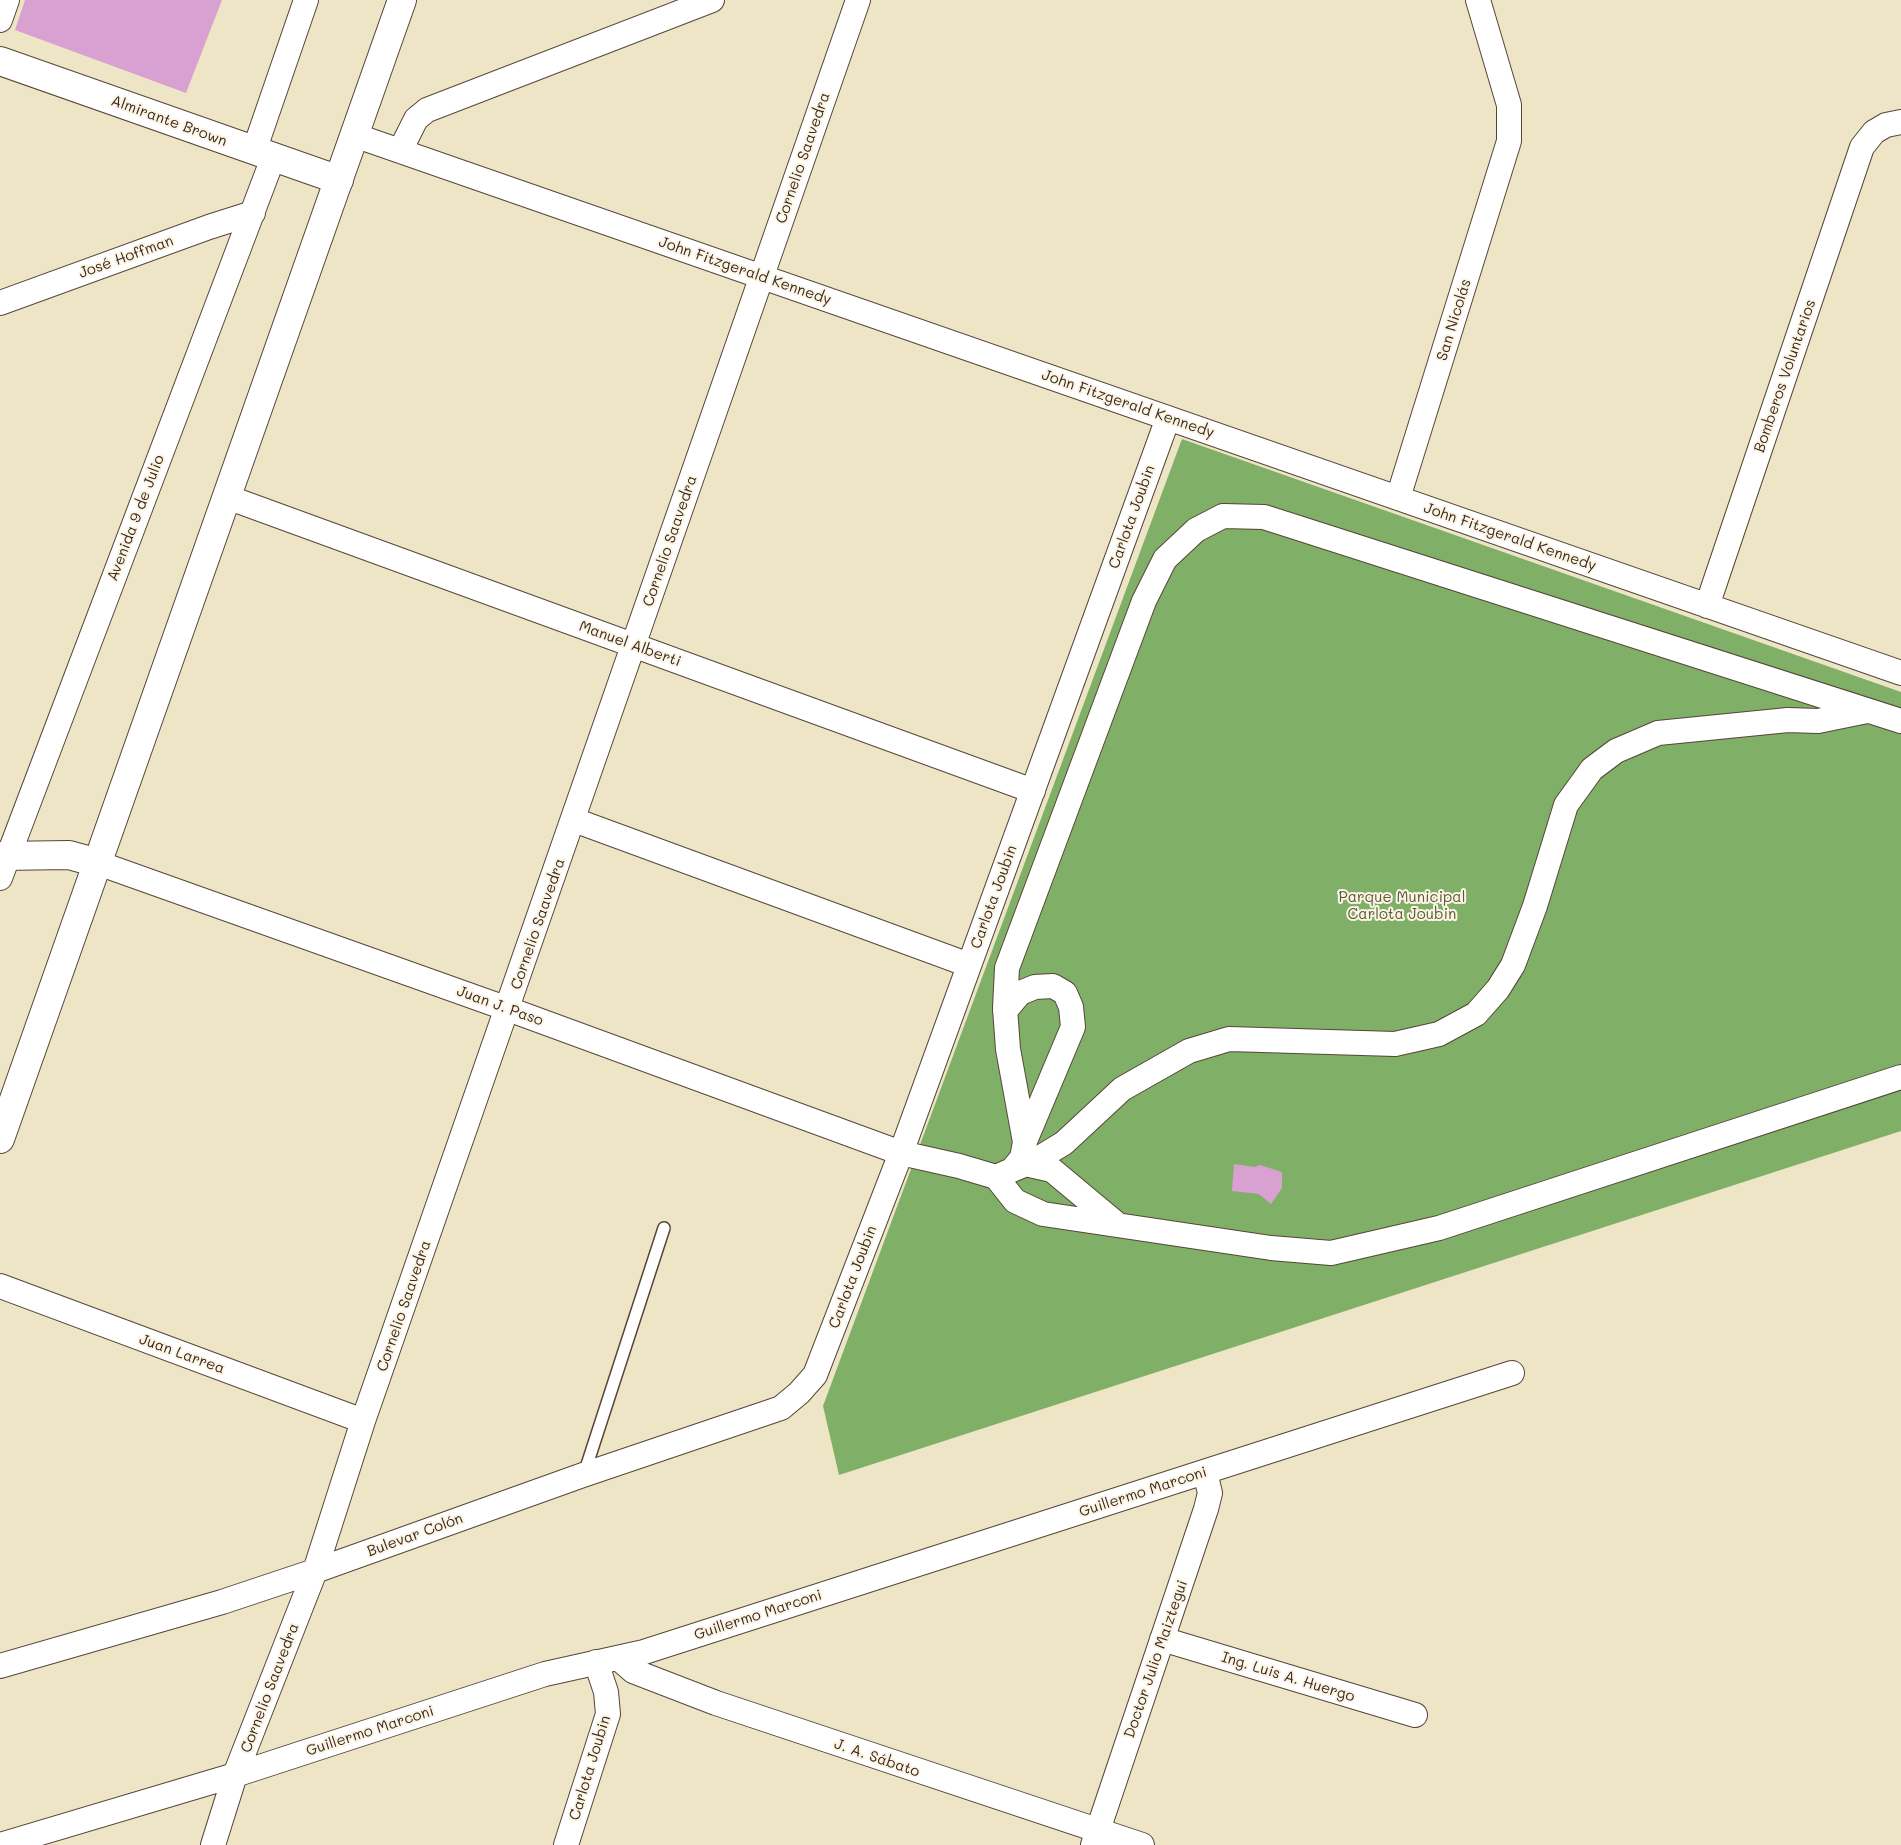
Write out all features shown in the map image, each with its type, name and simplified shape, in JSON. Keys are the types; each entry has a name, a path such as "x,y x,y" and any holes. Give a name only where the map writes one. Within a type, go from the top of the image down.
{"main road":[{"path":"1,1132 98,863 402,0"},
{"name":"Almirante Brown","path":"0,61 339,180"},
{"path":"2,864 69,854 98,863"}],"street":[{"path":"0,20 7,0"},
{"name":"Avenida 9 de Julio","path":"2,864 253,213 264,154 306,0"},
{"path":"400,151 416,119 427,110 712,0"},
{"name":"Cornelio Saavedra","path":"213,1845 236,1776 315,1571 363,1421 574,820 858,0"},
{"name":"San Nicolás","path":"1398,498 1509,141 1509,105 1478,0"},
{"name":"Bomberos Voluntarios","path":"1707,606 1862,147 1874,132 1886,125 1901,122"},
{"name":"John Fitzgerald Kennedy","path":"354,135 1901,673"},
{"name":"José Hoffman","path":"0,303 209,227 253,213"},
{"name":"Carlota Joubin","path":"815,1374 901,1153 1168,418"},
{"name":"Manuel Alberti","path":"226,497 1033,791"},
{"path":"1899,1076 1439,1228 1331,1253 1271,1248 1043,1214 1015,1201 1015,1163 1005,1011 1007,968 1144,601 1165,559 1196,530 1223,516 1264,516 1886,716 1901,737"},
{"path":"1015,1163 1064,1143 1122,1089 1189,1051 1229,1039 1395,1044 1439,1034 1476,1014 1498,988 1513,965 1538,898 1566,805 1592,769 1616,751 1658,733 1788,720 1818,722 1886,716"},
{"path":"574,820 969,965"},
{"name":"Juan J. Paso","path":"98,863 508,1009 901,1153 960,1166 1015,1163 1052,1170 1120,1226"},
{"path":"1005,1011 1020,993 1035,987 1053,986 1065,993 1071,1007 1072,1027 1015,1163"},
{"name":"Juan Larrea","path":"0,1286 363,1421"},
{"name":"Guillermo Marconi","path":"0,1845 236,1776 545,1674 653,1649 1512,1373"},
{"name":"Bulevar Colón","path":"0,1666 222,1602 315,1571 583,1475 781,1408 800,1393 815,1374"},
{"name":"Doctor Julio Maiztegui","path":"1095,1838 1206,1509 1210,1493 1205,1472"},
{"name":"Ing. Luis A. Huergo","path":"1162,1639 1415,1715"},
{"name":"Carlota Joubin","path":"566,1845 608,1714 606,1692 607,1660"},
{"name":"J. A. Sábato","path":"607,1660 716,1703 1095,1838 1142,1845"}],"lane":[{"path":"583,1475 664,1228"}],"green space":[{"name":"Parque Municipal Carlota Joubin","path":"1182,439 1901,692 1901,1131 839,1475 823,1406"}],"building":[{"path":"25,0 222,0 186,93 15,30"},
{"path":"1234,1164 1255,1167 1260,1165 1282,1172 1282,1188 1271,1204 1259,1194 1232,1191"}]}
